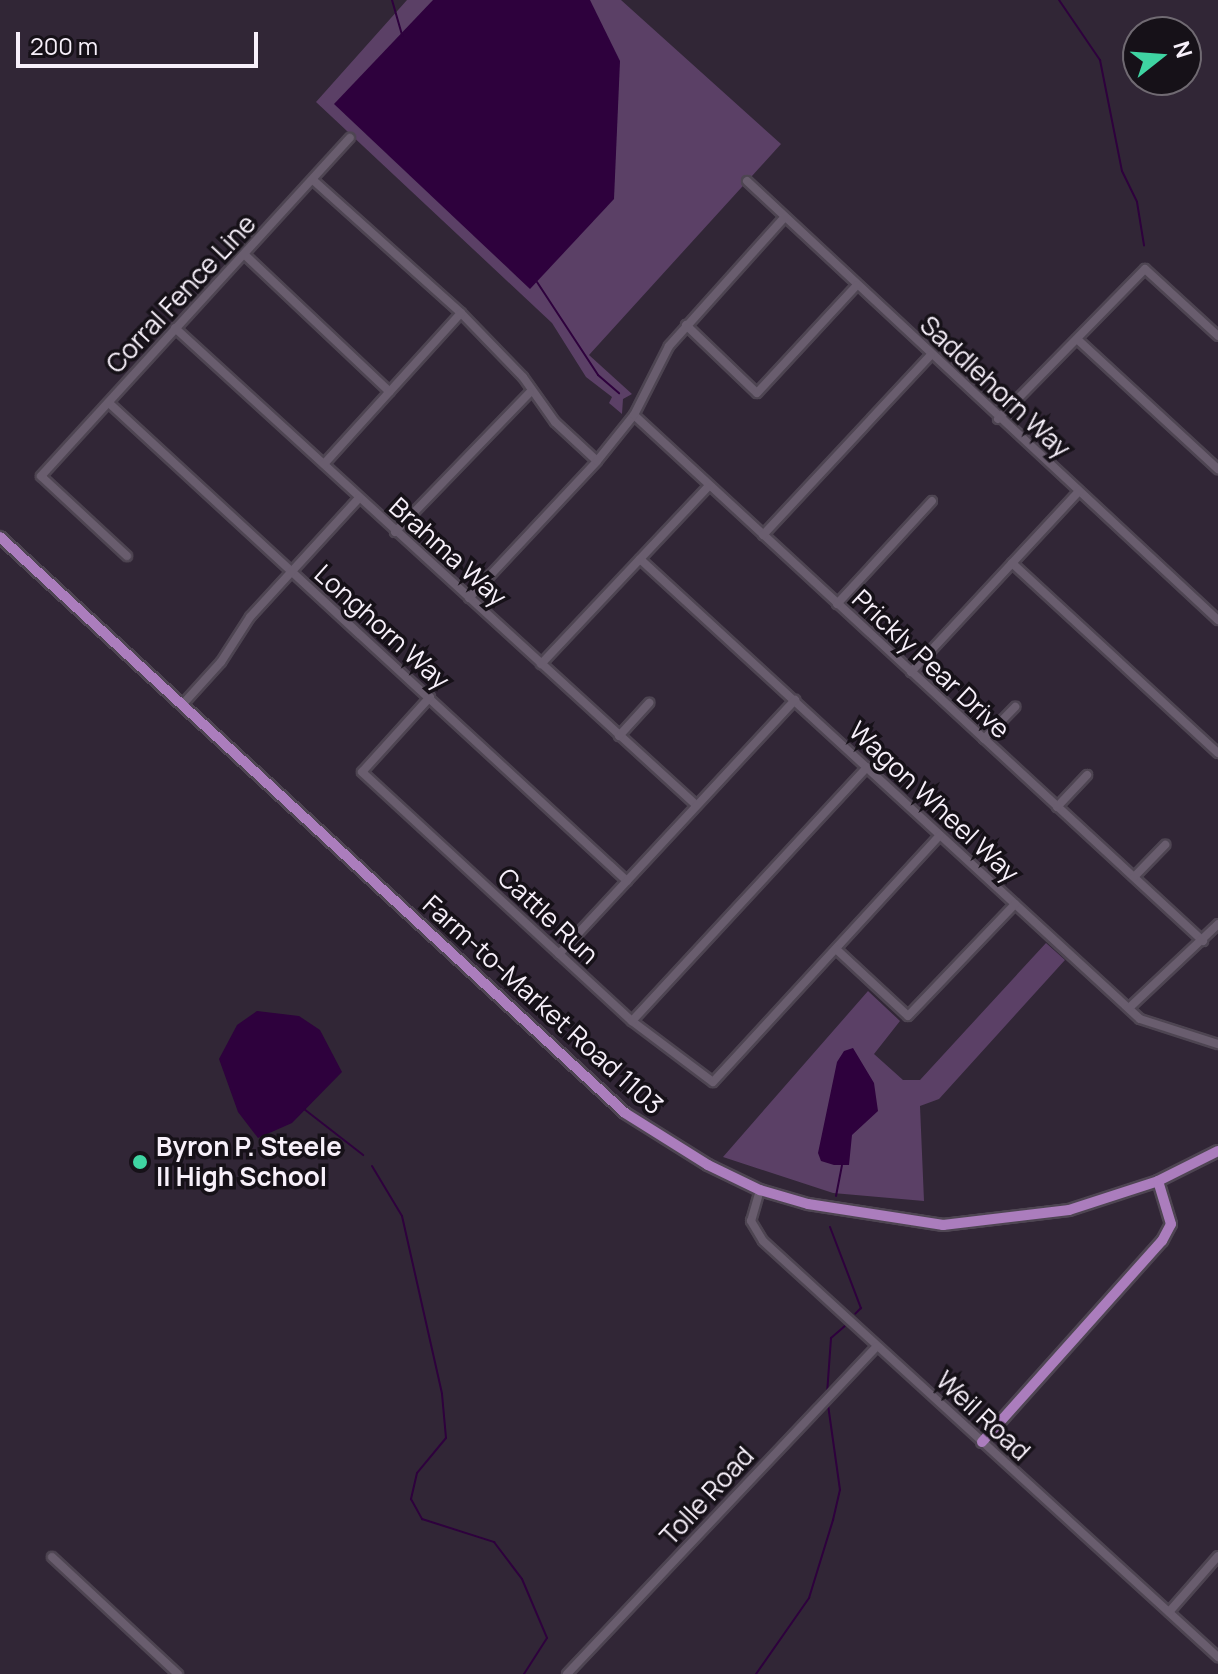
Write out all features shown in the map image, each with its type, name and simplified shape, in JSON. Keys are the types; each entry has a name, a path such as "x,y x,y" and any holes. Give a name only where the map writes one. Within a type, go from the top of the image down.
{"main road":[{"name":"Farm-to-Market Road 1103","path":"0,537 625,1113 665,1141 760,1190 851,1214 943,1225 1069,1210 1158,1181 1218,1151"},
{"path":"982,1442 1162,1241 1171,1224 1158,1181"}],"street":[{"name":"Corral Fence Line","path":"127,556 41,476 350,138"},
{"path":"313,180 461,313 523,377 530,392 597,461"},
{"name":"Saddlehorn Way","path":"747,181 998,419 1218,620"},
{"path":"469,598 597,461 634,415 669,346 784,218"},
{"path":"245,255 390,392"},
{"path":"998,419 1145,269 1218,336"},
{"path":"686,325 757,393 857,285"},
{"path":"324,464 461,313"},
{"name":"Brahma Way","path":"175,328 695,804"},
{"path":"1077,339 1218,469"},
{"path":"763,535 931,355"},
{"path":"395,532 530,392"},
{"name":"Longhorn Way","path":"109,403 627,881"},
{"name":"Prickly Pear Drive","path":"634,415 1203,941"},
{"path":"541,664 709,486"},
{"path":"911,672 1079,491"},
{"path":"182,705 292,572 359,498"},
{"path":"837,604 932,501"},
{"name":"Wagon Wheel Way","path":"640,559 1129,1008 1158,1028 1218,1044"},
{"path":"1012,563 1218,753"},
{"name":"Cattle Run","path":"430,697 362,772 632,1021 713,1082 836,949"},
{"path":"559,954 695,804 795,700"},
{"path":"619,736 649,703"},
{"path":"984,739 1015,707"},
{"path":"632,1021 867,767"},
{"path":"1057,807 1087,775"},
{"path":"940,835 836,949 908,1016 1015,904"},
{"path":"1134,877 1165,845"},
{"path":"1129,1008 1218,924"},
{"name":"Weil Road","path":"760,1190 752,1212 755,1231 1218,1657"},
{"name":"Tolle Road","path":"567,1674 877,1346"},
{"path":"1169,1612 1218,1556"},
{"path":"52,1557 178,1674"}],"shaded area":[{"path":"407,0 621,0 781,144 589,355 632,394 623,399 622,414 609,403 612,397 586,377 552,323 316,102"},
{"path":"433,0 590,0 620,61 614,199 530,289 334,104"},
{"path":"1046,943 1065,960 939,1099 920,1106 924,1201 833,1193 723,1157 868,991 900,1021 874,1054 903,1080 920,1080"},
{"path":"257,1011 299,1016 320,1030 342,1072 292,1123 258,1138 238,1112 219,1059 237,1025"},
{"path":"853,1048 874,1083 878,1111 852,1135 849,1165 834,1165 821,1161 818,1153 837,1062 844,1051"}],"waterway":[{"path":"392,0 402,36"},
{"path":"1059,0 1100,60 1122,171 1137,202 1144,245"},
{"path":"537,282 598,375 619,393"},
{"path":"304,1109 363,1155"},
{"path":"372,1166 402,1216 442,1394 446,1438 417,1473 411,1499 422,1519 494,1542 522,1579 547,1638 524,1674"},
{"path":"836,1196 842,1166"},
{"path":"830,1227 861,1308 855,1314"},
{"path":"827,1394 831,1338 845,1326"},
{"path":"756,1674 809,1598 833,1520 840,1490 828,1405"}],"place":[{"name":"Byron P. Steele II High School","path":"140,1162"}]}
